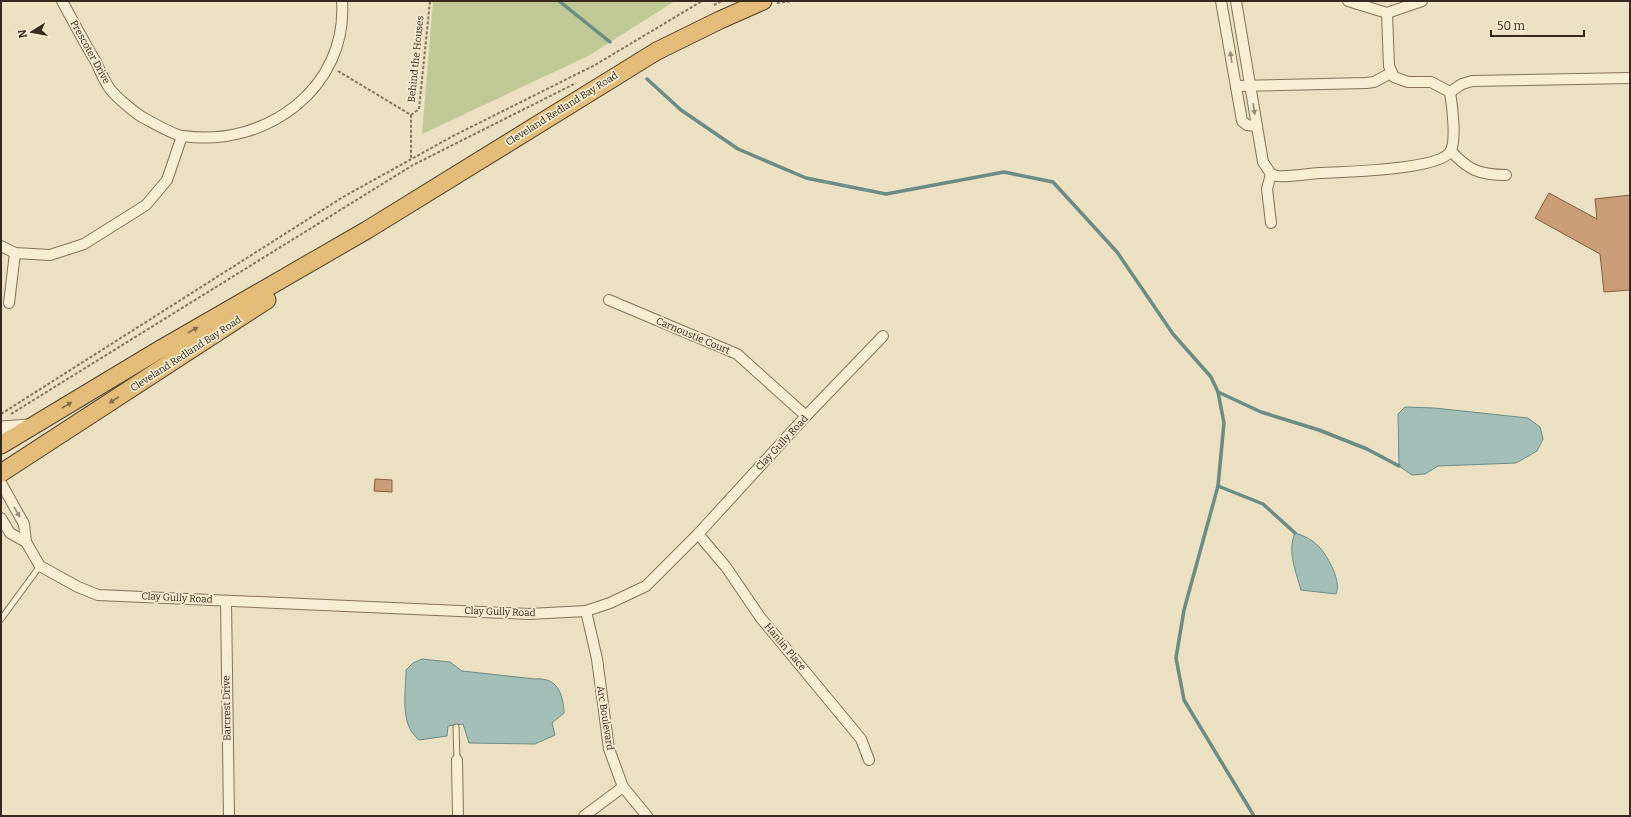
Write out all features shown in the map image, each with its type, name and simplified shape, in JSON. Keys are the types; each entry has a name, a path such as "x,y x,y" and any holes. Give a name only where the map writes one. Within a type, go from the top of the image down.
{"highway":[{"name":"Cleveland Redland Bay Road","path":"1,445 159,350 367,230 657,52 720,20 764,1"},
{"name":"Cleveland Redland Bay Road","path":"1,473 229,326 367,230"}],"street":[{"name":"Prescoter Drive","path":"62,1 110,89 141,116 182,136 215,138 250,132 291,111 315,89 328,66 339,41 343,16 342,1"},
{"path":"1221,1 1242,121 1247,125 1257,126"},
{"path":"1236,1 1263,162 1270,174 1267,189 1271,223"},
{"path":"1348,1 1387,13 1422,1"},
{"path":"1387,13 1391,73 1397,80 1408,82 1431,82 1450,92"},
{"path":"1236,86 1251,84 1366,83 1374,82 1391,73"},
{"path":"1450,92 1462,84 1472,81 1630,78"},
{"path":"1270,174 1286,177 1317,173 1371,172 1432,161 1445,156 1451,151 1453,138 1452,104 1450,92"},
{"path":"1,246 15,253 50,255 84,244 146,205 166,180 182,136"},
{"path":"1451,151 1474,171 1491,175 1506,175"},
{"path":"8,303 15,253"},
{"name":"Carnoustie Court","path":"609,300 736,354 806,416"},
{"name":"Clay Gully Road","path":"40,566 78,587 98,595 529,614 586,611 610,603 646,586 698,534 806,416 883,336"},
{"path":"1,428 16,428 34,425"},
{"path":"1,483 24,524 26,542 40,566"},
{"path":"1,518 10,533 26,542"},
{"name":"Hanlin Place","path":"698,534 726,567 760,617 861,739 869,760"},
{"name":"Barcrest Drive","path":"226,601 229,816"},
{"name":"Arc Boulevard","path":"586,611 597,659 609,749 623,786 647,816"},
{"path":"457,760 458,816"},
{"path":"584,816 623,786"}],"lane":[{"path":"1,619 40,566"},
{"path":"456,727 457,760"}],"path":[{"name":"Behind the Houses","path":"411,115 419,109 430,1"},
{"path":"1,414 227,269 344,197 453,136 594,65 702,1"},
{"path":"709,8 722,1"},
{"path":"328,66 411,115 410,160"},
{"path":"9,415 413,165 582,79"}],"green space":[{"path":"433,1 675,1 588,56 422,134"}],"water":[{"path":"1405,407 1434,408 1528,418 1540,427 1543,439 1537,451 1516,463 1438,466 1425,474 1412,475 1399,466 1398,414"},
{"path":"1295,533 1312,541 1323,552 1336,577 1336,594 1301,590 1292,554"},
{"path":"422,659 450,662 462,671 543,679 549,681 554,684 560,693 564,713 552,723 555,735 535,744 469,743 463,724 448,726 447,736 419,740 409,726 406,717 406,670 413,663"}],"building":[{"path":"1549,193 1597,219 1595,199 1630,195 1630,290 1604,292 1600,254 1535,218"},
{"path":"375,479 392,480 392,492 374,491"}],"waterway":[{"path":"559,1 610,42"},
{"path":"647,79 681,110 738,149 806,178 886,194 1004,172 1053,182 1117,252 1173,334 1211,377 1218,392 1224,423 1218,486 1184,610 1176,658 1184,700 1254,816"},
{"path":"1218,392 1261,412 1319,430 1367,449 1399,466"},
{"path":"1218,486 1263,504 1295,533"}]}
